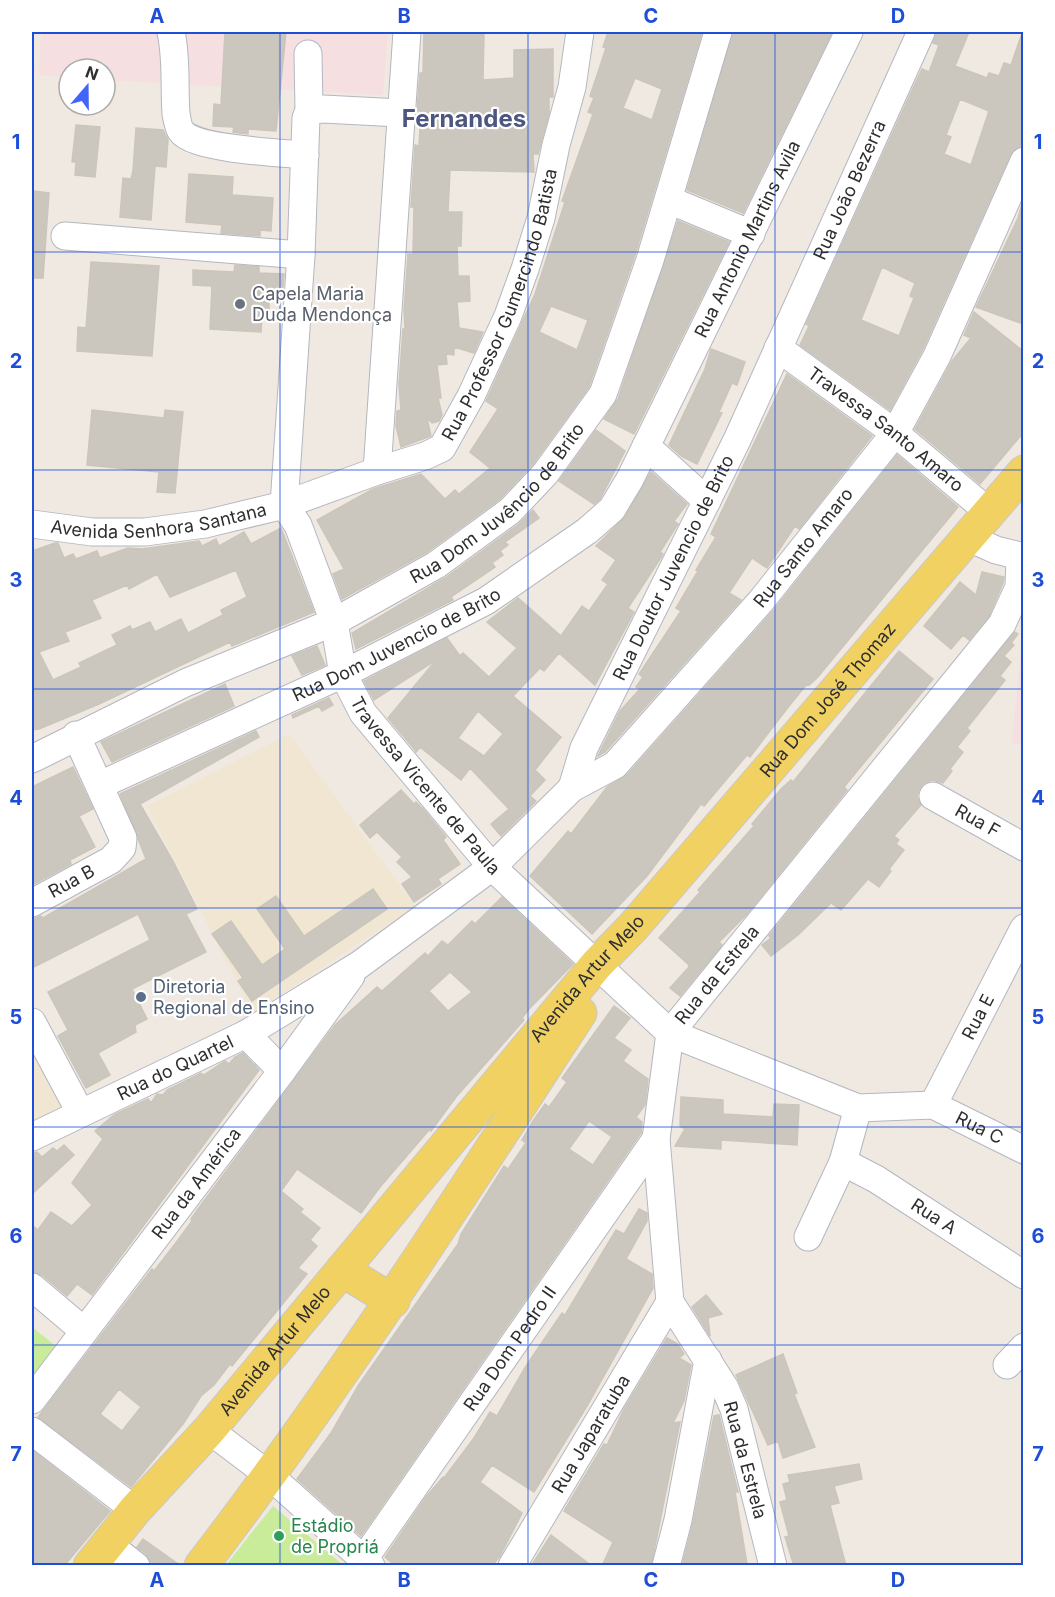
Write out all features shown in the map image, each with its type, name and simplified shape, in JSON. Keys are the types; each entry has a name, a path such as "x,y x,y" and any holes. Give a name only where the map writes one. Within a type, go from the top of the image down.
{"main road":[{"name":"Rua Dom José Thomaz","path":"633,927 1023,472"},
{"name":"Avenida Artur Melo","path":"99,1555 135,1510 208,1430 342,1270 602,968 633,927"},
{"name":"Avenida Artur Melo","path":"201,1566 270,1476 393,1301 602,968"},
{"path":"342,1270 393,1301"}],"street":[{"path":"171,32 176,59 176,116 181,131 189,138 221,147 306,155"},
{"path":"376,471 407,32"},
{"name":"Rua Professor Gumercindo Batista","path":"284,505 376,471 425,456 442,448 453,432 508,316 542,218 556,145 572,87 580,32"},
{"name":"Rua Dom Juvêncio de Brito","path":"32,759 76,735 239,659 334,622 436,565 510,511 545,474 603,394 625,338 669,200 718,32"},
{"name":"Rua Antonio Martins Avila","path":"646,446 849,32"},
{"name":"Rua João Bezerra","path":"778,348 921,32"},
{"path":"284,505 301,255 306,118 309,111 308,54"},
{"path":"309,111 400,113"},
{"name":"Rua Santo Amaro","path":"492,867 572,788 615,765 761,601 895,433 937,356 1023,161"},
{"path":"669,200 751,234"},
{"path":"65,236 301,255"},
{"name":"Travessa Santo Amaro","path":"778,348 895,433 990,513"},
{"name":"Rua Doutor Juvencio de Brito","path":"572,788 584,748 707,501 778,348"},
{"path":"646,446 707,501"},
{"name":"Rua Dom Juvencio de Brito","path":"100,785 344,674 486,601 588,531 612,509 646,446"},
{"name":"Travessa Vicente de Paula","path":"284,505 298,525 334,622 344,674 363,713 492,867 670,1034"},
{"name":"Avenida Senhora Santana","path":"32,524 92,532 145,532 205,524 284,505"},
{"path":"967,537 996,550 1022,557"},
{"name":"Rua da Estrela","path":"773,1566 734,1409 708,1360 670,1302 656,1139 670,1034 1002,624 1018,587 1022,557"},
{"path":"76,735 100,785"},
{"name":"Rua B","path":"32,903 111,860 122,848 123,838 100,785"},
{"name":"Rua F","path":"933,796 1023,846"},
{"name":"Rua do Quartel","path":"32,1137 246,1034 359,965 492,867"},
{"name":"Rua E","path":"933,1105 1023,928"},
{"name":"Rua da América","path":"32,1400 282,1071 359,965"},
{"path":"246,1034 282,1071"},
{"path":"670,1034 858,1108 933,1105"},
{"path":"35,1036 81,1112"},
{"name":"Rua C","path":"933,1105 1023,1150"},
{"path":"808,1237 843,1162 858,1108"},
{"name":"Rua Dom Pedro II","path":"367,1562 656,1139"},
{"name":"Rua A","path":"843,1162 876,1179 1023,1275"},
{"path":"32,1287 84,1331"},
{"name":"Rua Japaratuba","path":"513,1566 670,1302"},
{"path":"666,1566 678,1520 708,1360"},
{"path":"208,1430 270,1476 367,1562"},
{"path":"32,1431 135,1510"},
{"path":"99,1555 136,1566"}],"shaded area":[{"path":"41,32 388,32 383,95 117,81 117,57 57,57 57,76 39,75"},
{"path":"1023,632 1024,746 1012,743"},
{"path":"289,734 415,906 253,1013 147,806"},
{"path":"32,1050 65,1109 32,1122"}],"green space":[{"path":"32,1327 57,1347 32,1379"},
{"name":"Estádio de Propriá","path":"273,1506 343,1565 226,1565"}],"building":[{"path":"225,32 286,32 276,131 248,129 248,134 233,132 234,127 213,126 214,104 221,105"},
{"path":"424,32 484,32 483,80 514,78 514,50 553,49 553,97 549,97 549,113 538,154 533,154 534,172 450,170 448,212 462,212 461,246 457,246 458,276 469,276 470,301 457,302 459,328 483,332 474,353 454,347 454,355 446,354 447,364 437,365 441,398 438,398 442,415 439,421 432,423 427,418 431,436 401,447 396,426 397,411 401,410 399,385 403,329 405,329 408,254 413,254 414,207 411,207 415,145 419,146 421,111 417,111 420,73 423,73"},
{"path":"608,32 702,32 635,255 589,387 533,464 500,499 427,552 342,599 333,574 344,569 317,520 373,489 421,474 445,499 455,490 459,494 490,468 470,452 498,409 486,401 535,294 565,202 562,201 593,114 588,112 594,98 590,96 606,48 603,47","holes":["635,78 662,89 652,120 623,108","551,306 588,320 577,350 539,332"]},
{"path":"733,32 832,32 743,213 687,190"},
{"path":"937,32 969,32 955,66 987,78 989,73 999,76 1004,63 1011,65 1021,36 1023,36 1023,137 1020,146 1010,155 923,349 890,410 800,345 809,326 806,324 913,88 922,69 929,72 939,45 933,43","holes":["960,99 989,111 971,165 944,154 951,137 946,135","882,267 915,283 910,296 914,298 899,336 861,320"]},
{"path":"76,125 100,127 95,177 75,175 76,162 72,162"},
{"path":"136,128 163,130 168,140 166,167 155,166 151,220 120,217 123,178 131,179 133,171"},
{"path":"189,174 233,177 232,195 273,198 271,231 260,230 260,236 221,233 222,225 186,222"},
{"path":"33,191 49,193 43,278 32,278"},
{"path":"1023,201 1023,324 976,307 1018,218"},
{"path":"678,221 729,242 634,434 604,419 618,399"},
{"path":"91,262 159,266 152,356 77,351 78,327 86,328"},
{"name":"Capela Maria Duda Mendonça","path":"235,265 259,267 259,273 284,274 282,295 269,294 269,312 262,312 261,332 210,329 212,286 193,285 193,270 234,272"},
{"path":"974,312 1023,351 1023,433 980,484 915,429 952,361 971,338 964,335"},
{"path":"711,349 745,362 737,385 732,383 719,412 722,413 697,464 681,456 669,445 705,369"},
{"path":"787,374 872,436 799,529 795,526 767,568 752,558 729,593 741,600 605,752 598,756 620,711 640,689 636,687 643,677 639,674 681,611 676,608 716,537 711,534"},
{"path":"92,410 164,418 165,410 183,412 175,493 157,492 159,472 87,465"},
{"path":"596,430 625,451 600,499 594,504 559,481"},
{"path":"897,455 958,507 817,678 809,685 807,684 750,757 747,755 704,806 701,804 647,876 592,934 530,876 568,831 571,834 607,787 627,775 773,611"},
{"path":"651,472 687,504 674,521 678,524 660,552 663,554 628,608 634,612 595,685 559,653 544,671 540,668 513,696 561,737 535,770 545,780 530,796 536,801 501,836 491,824 509,809 470,768 461,780 420,747 416,752 388,718 436,660 374,700 364,681 447,638 460,656 463,653 489,677 517,648 487,622 518,598 561,636 582,606 589,611 608,584 602,580 616,560 596,546 625,517","holes":["478,711 503,734 484,756 458,738"]},
{"path":"533,510 539,518 505,542 508,545 500,551 503,555 492,563 495,567 451,597 453,600 356,649 352,633 445,578 519,524"},
{"path":"281,528 314,612 232,646 230,642 99,704 32,730 32,551 58,543 64,558 73,554 76,559 97,551 100,558 128,548 142,549 199,541 202,546 216,539 219,546 244,532 251,544","holes":["236,570 247,597 221,610 223,615 188,633 181,619 155,632 150,622 132,630 130,626 112,635 117,645 79,663 81,667 53,680 39,652 69,641 65,632 101,618 92,600 127,585 129,589 157,574 170,597"]},
{"path":"982,572 1004,577 1003,583 989,616 969,640 963,635 951,649 924,626 960,582 976,595"},
{"path":"1015,632 1018,634 1011,643 1014,645 1004,656 1011,662 1000,676 1005,680 967,728 970,731 957,747 963,752 943,783 932,780 924,783 919,789 917,797 921,805 894,836 899,840 896,844 904,850 879,887 868,879 841,910 831,903 798,935 771,956 762,945 771,938 769,936"},
{"path":"317,646 325,665 302,675 292,656"},
{"path":"899,651 933,679 844,787 847,790 747,914 719,942 722,945 680,996 670,988 689,967 688,964 659,938 700,892 698,890 754,826 752,824 781,789 791,780 793,782"},
{"path":"225,684 234,706 112,762 101,742"},
{"path":"329,698 333,705 322,711 319,706 293,718 292,715"},
{"path":"256,731 259,737 140,804 173,861 197,909 186,914 206,952 132,989 147,1019 135,1025 136,1032 98,1053 110,1075 86,1088 58,1036 68,1030 48,992 150,940 138,914 32,968 32,919 41,916 43,918 146,859 120,794"},
{"path":"73,767 93,809 79,816 95,847 70,860 71,864 32,885 32,787"},
{"path":"401,790 414,804 416,802 424,810 446,837 443,840 460,864 438,879 441,884 414,902 402,884 412,877 397,862 402,857 377,832 370,838 360,825"},
{"path":"373,889 387,909 252,1001 238,981 243,978 212,934 231,921 262,965 285,949 257,909 276,896 304,936"},
{"path":"502,897 573,964 530,1008 522,1018 524,1020 456,1097 431,1131 429,1130 380,1187 361,1213 297,1169 281,1191 303,1209 300,1212 320,1228 310,1240 317,1246 298,1268 307,1274 232,1366 230,1364 214,1385 201,1396 183,1424 131,1487 38,1417 152,1269 154,1271 175,1244 198,1209 335,1025 377,987 382,991 425,953 428,956 442,941 448,945 472,921 475,924","holes":["450,972 472,992 448,1011 429,991","119,1389 141,1407 122,1431 100,1414"]},
{"path":"614,1006 630,1018 614,1038 631,1050 623,1061 648,1079 645,1105 636,1117 642,1122 641,1133 361,1536 297,1479 331,1433 358,1386 458,1244 461,1234 504,1166 508,1169 526,1143 522,1140 533,1121 545,1104 549,1107 567,1082 562,1078","holes":["589,1121 612,1137 593,1165 569,1149"]},
{"path":"243,1053 259,1070 92,1295 77,1284 67,1296 42,1275 32,1272 32,1225 38,1230 51,1212 72,1226 92,1205 72,1183 103,1139 95,1131 114,1115 148,1099 151,1103 157,1094 163,1095 167,1090 201,1073 204,1075 225,1061 229,1064"},
{"path":"681,1097 723,1100 723,1114 773,1117 774,1104 799,1105 797,1145 721,1140 721,1149 675,1146 685,1129 680,1126"},
{"path":"64,1145 74,1155 32,1194 32,1153 37,1152 42,1157 53,1148 57,1151"},
{"path":"639,1209 647,1213 647,1221 626,1259 652,1274 653,1288 587,1406 534,1492 492,1465 480,1482 522,1513 500,1556 492,1566 396,1566 385,1557 426,1497 444,1478 474,1438 490,1412 497,1416 526,1366 562,1313 565,1315 616,1230 624,1234"},
{"path":"706,1295 722,1314 708,1318 710,1336 692,1307"},
{"path":"667,1338 678,1344 684,1354 679,1358 691,1365 684,1401 673,1423 680,1422 651,1566 602,1566 613,1542 564,1511 604,1444 607,1445 624,1409"},
{"path":"783,1354 797,1393 794,1394 815,1447 783,1458 778,1441 768,1445 736,1375"},
{"path":"719,1415 738,1492 735,1492 747,1564 682,1566 714,1416"},
{"path":"32,1450 110,1511 64,1566 32,1566"},
{"path":"859,1464 862,1479 834,1486 839,1503 830,1505 846,1566 794,1566 785,1537 789,1536 780,1502 787,1500 783,1484 790,1482 788,1475"},
{"path":"551,1535 592,1566 531,1566"},
{"path":"143,1539 181,1566 151,1566 146,1554 137,1547"}],"place":[{"name":"Capela Maria Duda Mendonça","path":"240,304"},
{"name":"Diretoria Regional de Ensino","path":"141,997"},
{"name":"Estádio de Propriá","path":"279,1536"}],"district":[{"name":"Fernandes","path":"464,119"}]}
